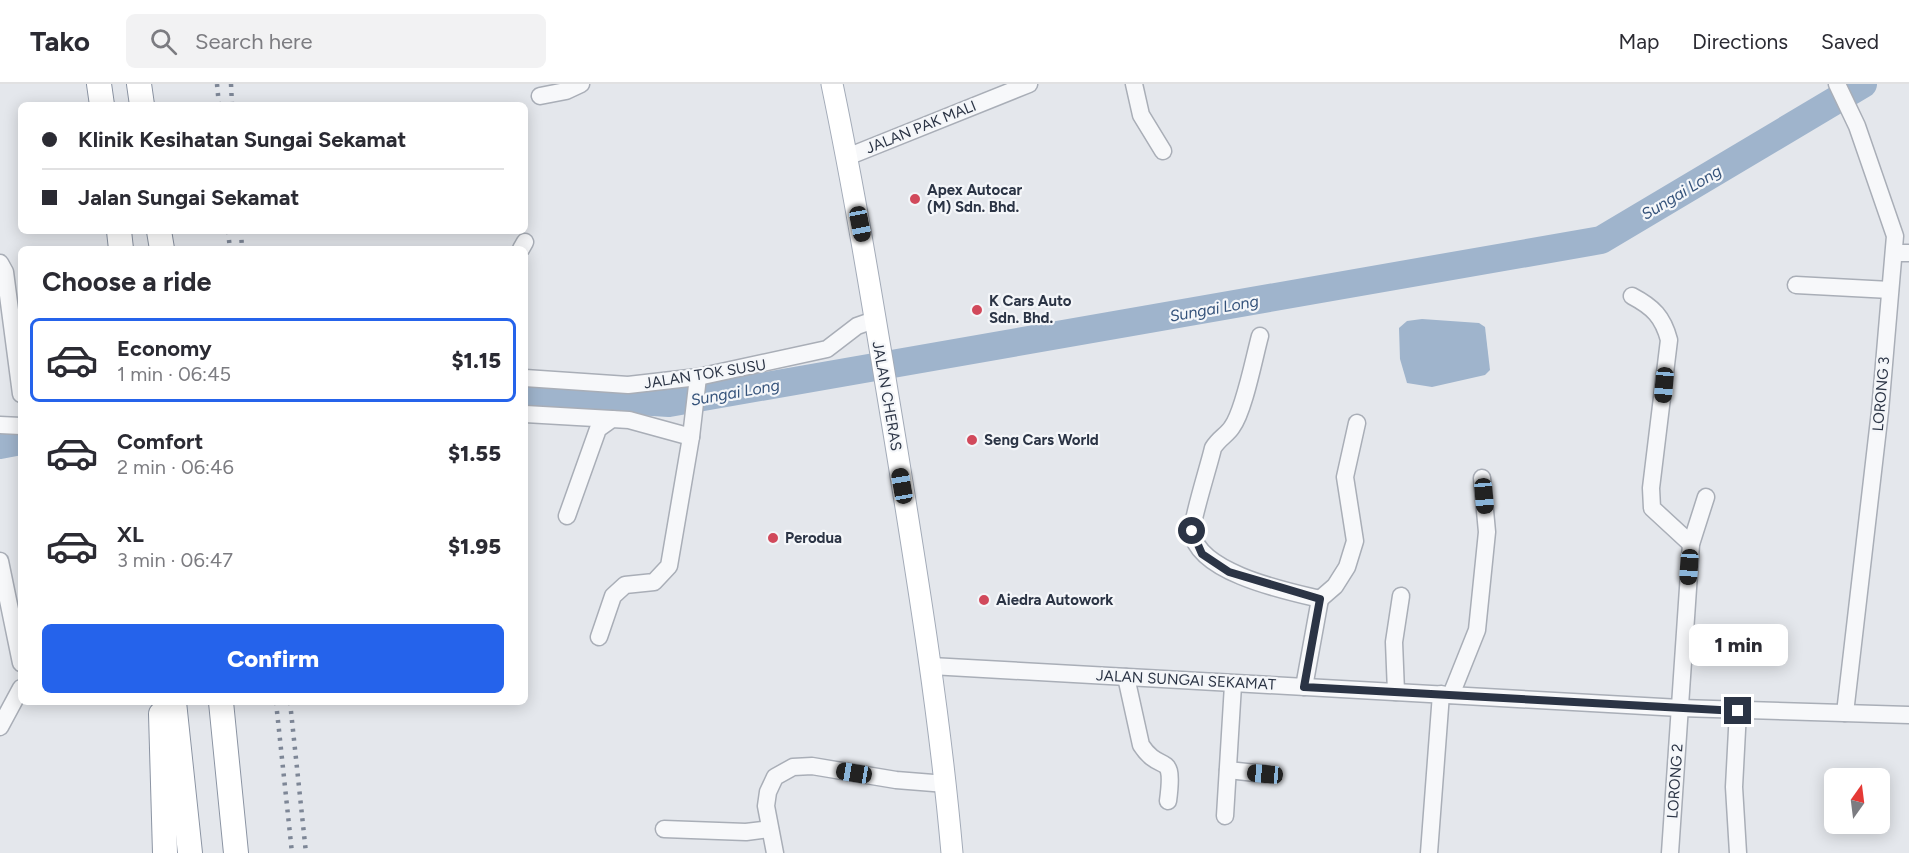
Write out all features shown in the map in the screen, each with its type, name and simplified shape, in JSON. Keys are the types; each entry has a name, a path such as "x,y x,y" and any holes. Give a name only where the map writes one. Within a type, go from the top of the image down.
{"highway":[{"path":"99,84 102,102"},
{"path":"139,84 142,102"},
{"path":"162,705 165,853"},
{"path":"174,705 190,853"},
{"path":"220,705 236,853"}],"main road":[{"name":"JALAN CHERAS","path":"832,84 868,269 874,320 931,666 952,853"}],"street":[{"path":"540,96 566,91 581,84"},
{"name":"JALAN PAK MALI","path":"847,157 1029,84"},
{"path":"1134,84 1141,114 1163,152"},
{"name":"LORONG 3","path":"1837,84 1857,126 1901,253 1890,290 1880,411 1845,713"},
{"path":"0,263 5,272 18,371"},
{"path":"1796,285 1890,290"},
{"path":"1632,296 1650,306 1664,322 1669,340 1651,488 1652,508 1691,544"},
{"name":"JALAN TOK SUSU","path":"528,378 628,385 698,382 827,349 856,326 874,320"},
{"path":"1260,336 1238,414 1232,428 1219,437 1213,448 1192,531 1202,554 1229,572 1320,599"},
{"path":"599,637 613,596 625,585 654,582 669,566 692,433 698,382"},
{"path":"528,414 629,420 692,433"},
{"path":"567,516 598,429 612,419"},
{"path":"1304,687 1320,599 1335,586 1347,567 1355,542 1345,477 1357,423"},
{"path":"0,425 18,426"},
{"path":"1429,853 1446,694 1477,630 1487,532 1482,478"},
{"name":"LORONG 2","path":"1670,853 1691,544 1706,497"},
{"path":"0,561 18,648"},
{"path":"1396,692 1394,642 1401,596"},
{"name":"JALAN SUNGAI SEKAMAT","path":"931,666 1233,685 1446,694 1738,711 1909,715"},
{"path":"1126,677 1141,745 1147,754 1166,764 1172,774 1168,801"},
{"path":"1225,816 1233,685"},
{"path":"0,727 18,694"},
{"path":"1738,711 1734,787 1738,853"},
{"path":"775,853 766,806 768,792 775,777 793,767 812,766 896,780 946,784"},
{"path":"1228,770 1265,774"},
{"path":"664,829 746,832 770,829"}],"water":[{"path":"1422,319 1479,323 1485,327 1490,370 1485,375 1432,387 1407,383 1400,359 1399,328 1407,321"}],"waterway":[{"name":"Sungai Long","path":"528,394 669,403 1601,240 1863,84"},
{"name":"Sungai Long","path":"0,445 18,442"}],"railway":[{"path":"217,84 219,102"},
{"path":"231,84 232,102"},
{"path":"228,234 230,246"},
{"path":"241,234 242,246"},
{"path":"276,705 292,853"},
{"path":"290,705 306,853"}],"place":[{"name":"Apex Autocar (M) Sdn. Bhd.","path":"915,199"},
{"name":"K Cars Auto Sdn. Bhd.","path":"977,310"},
{"name":"Seng Cars World","path":"972,440"},
{"name":"Perodua","path":"773,538"},
{"name":"Aiedra Autowork","path":"984,600"}],"route":[{"path":"1192,531 1202,554 1229,572 1320,599 1304,687 1738,711"}]}
